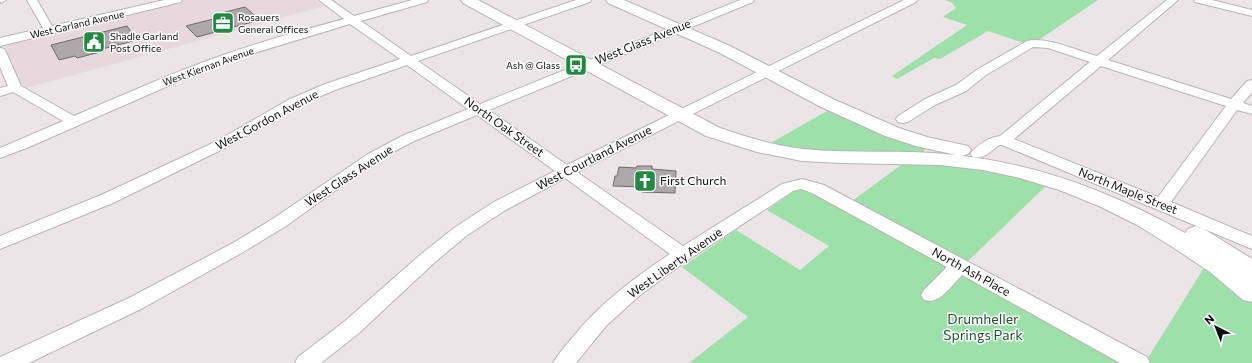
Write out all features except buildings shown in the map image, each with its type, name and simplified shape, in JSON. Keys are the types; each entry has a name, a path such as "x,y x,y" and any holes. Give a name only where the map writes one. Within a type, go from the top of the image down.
{"main road":[{"path":"468,0 680,115 719,134 746,144 784,152 833,157 956,161 1012,170 1056,182 1106,201 1161,228 1218,265 1252,293"},
{"path":"613,0 724,49 827,103 892,132 923,142 1013,160 1052,171 1117,194 1177,223 1223,251 1252,271"}],"street":[{"path":"32,0 49,30"},
{"name":"West Garland Avenue","path":"0,42 177,0"},
{"name":"North Oak Street","path":"324,0 408,60 479,108 684,255"},
{"name":"West Kiernan Avenue","path":"0,153 74,122 114,103 210,64 258,48 422,0"},
{"name":"West Gordon Avenue","path":"0,243 94,205 159,175 220,145 293,103 330,87 586,0"},
{"name":"West Glass Avenue","path":"8,363 136,304 239,248 280,222 373,157 406,139 587,64 749,0"},
{"path":"978,154 996,141 1004,140 1173,0"},
{"path":"1199,0 1252,13"},
{"name":"West Courtland Avenue","path":"306,363 352,327 427,259 460,232 498,207 908,1"},
{"path":"903,119 930,102 961,88 982,72 1032,43 1049,45 1098,62 1252,110"},
{"path":"0,52 15,88 74,122"},
{"path":"1161,204 1234,104 1252,84"},
{"path":"0,92 15,88"},
{"name":"North Maple Street","path":"1004,140 1252,243"},
{"name":"West Liberty Avenue","path":"564,363 578,344 611,309 646,281 788,187 802,184"},
{"name":"North Ash Place","path":"802,184 818,189 1138,363"},
{"path":"931,295 960,266"}],"shaded area":[{"path":"185,0 315,0 324,6 26,88 19,80 5,46 12,41"}],"green space":[{"path":"944,0 1098,0 1037,41 1024,43 988,31 940,59 934,58 897,79 892,76 967,25 943,17 956,8 951,2"},
{"path":"829,110 926,147 922,155 830,153 767,145"},
{"path":"905,162 954,165 1005,173 1048,184 965,264 851,202"},
{"name":"Drumheller Springs Park","path":"794,191 808,191 1123,363 689,363 748,317 682,267 736,230 800,270 829,246 767,210"},
{"path":"1207,263 1252,300 1252,363 1151,363 1146,361"}],"place":[{"name":"Rosauers General Offices","path":"223,23"},
{"name":"Shadle Garland Post Office","path":"94,42"},
{"name":"Ash @ Glass","path":"576,65"},
{"name":"First Church","path":"645,181"}]}
